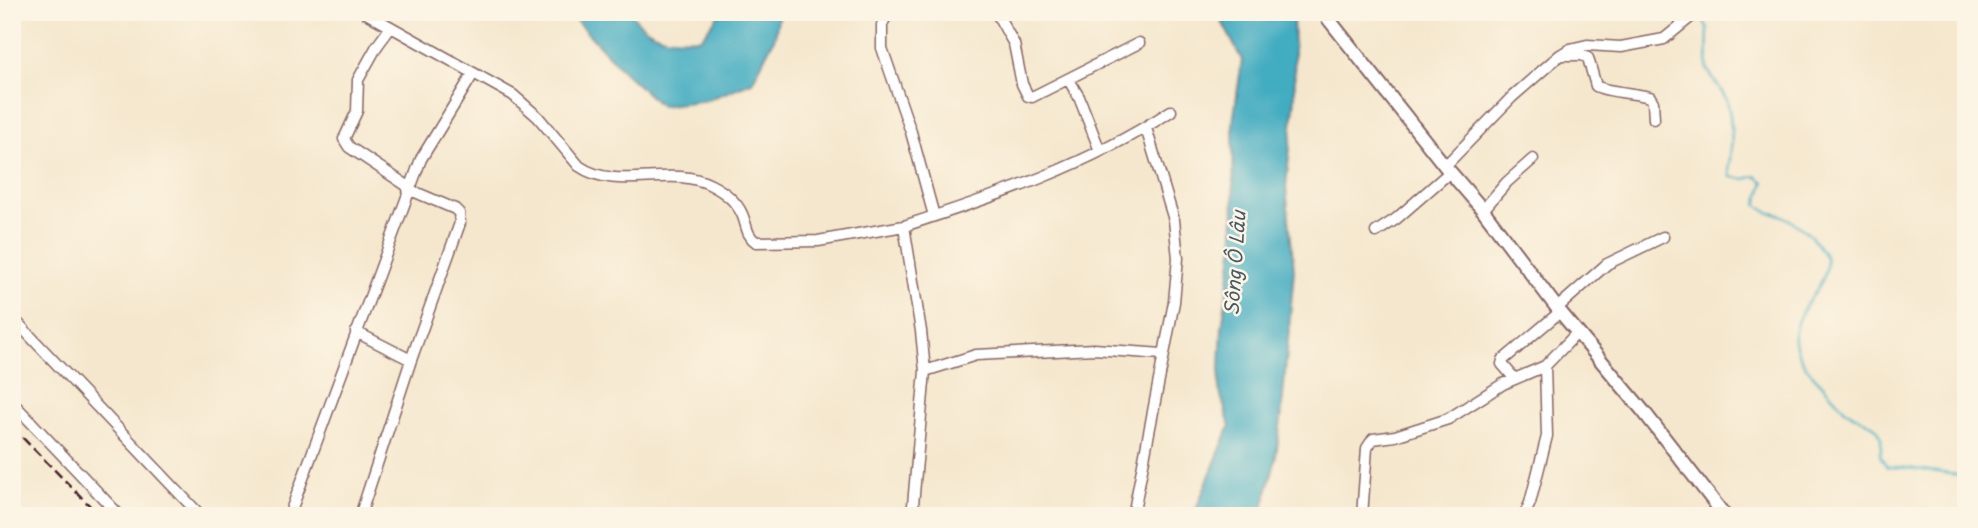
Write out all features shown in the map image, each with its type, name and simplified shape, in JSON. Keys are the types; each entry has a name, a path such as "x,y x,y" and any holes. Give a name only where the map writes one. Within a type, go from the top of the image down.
{"main road":[{"path":"1323,12 1725,516"}],"street":[{"path":"364,12 513,95 528,107 589,174 605,178 679,178 704,182 739,207 748,234 756,242 818,241 904,226 1016,188 1100,151 1146,128 1171,111"},
{"path":"894,12 881,25 882,48 911,132 934,216"},
{"path":"996,12 1014,44 1022,84 1028,96 1039,95 1139,43"},
{"path":"1376,232 1396,219 1448,169 1512,97 1560,55 1570,49 1587,45 1621,47 1664,39 1697,12"},
{"path":"360,516 411,360 460,223 459,213 455,209 408,188 349,147 344,139 357,111 358,80 391,27"},
{"path":"1560,55 1582,55 1588,58 1598,88 1650,97 1654,119"},
{"path":"289,516 408,188 429,143 473,74"},
{"path":"1068,79 1079,97 1100,151"},
{"path":"1133,516 1174,302 1177,237 1170,204 1146,128"},
{"path":"1483,210 1507,183 1534,159"},
{"path":"904,226 925,371 912,516"},
{"path":"1514,378 1502,364 1503,359 1607,264 1663,237"},
{"path":"12,317 201,516"},
{"path":"356,332 411,360"},
{"path":"1362,516 1367,449 1373,439 1395,436 1448,419 1514,378 1545,366 1577,332"},
{"path":"925,371 976,355 1104,349 1162,354"},
{"path":"1524,516 1530,503 1547,436 1545,366"},
{"path":"12,402 120,516"}],"water":[{"path":"568,12 630,12 653,33 680,39 701,38 721,12 779,12 775,37 752,82 707,100 661,106 626,74"},
{"name":"Sông Ô Lâu","path":"1217,12 1293,12 1295,96 1286,187 1294,270 1281,420 1275,462 1261,516 1193,516 1230,426 1219,389 1222,328 1234,245 1233,123 1242,60"}],"waterway":[{"path":"1700,12 1708,30 1707,69 1727,100 1730,115 1731,177 1745,179 1756,176 1764,182 1757,205 1781,215 1801,228 1815,241 1826,259 1825,272 1796,325 1795,341 1801,359 1846,410 1877,429 1881,443 1880,455 1887,467 1966,476"}],"railway":[{"path":"12,427 100,516"}]}
